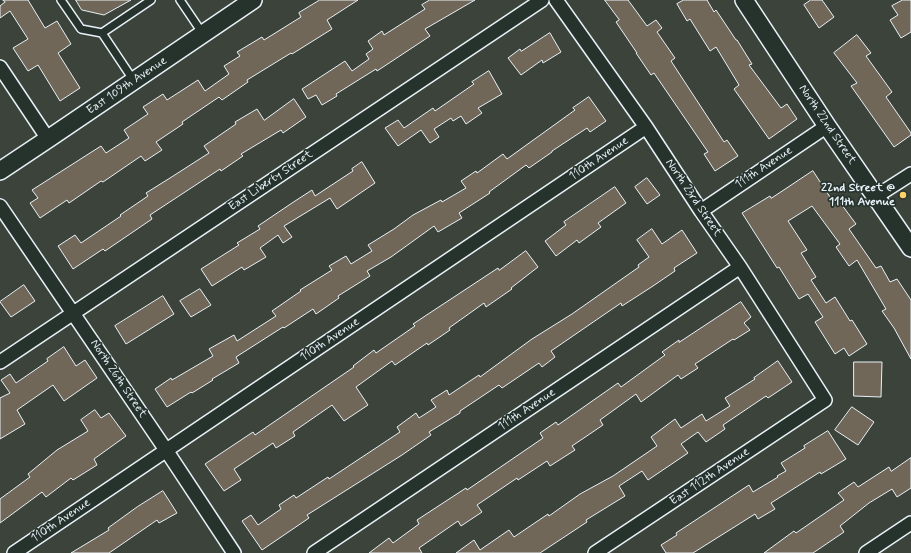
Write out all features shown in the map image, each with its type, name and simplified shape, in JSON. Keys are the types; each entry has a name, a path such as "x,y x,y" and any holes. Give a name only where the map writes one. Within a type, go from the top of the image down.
{"street":[{"name":"East 109th Avenue","path":"0,171 253,0"},
{"name":"East Liberty Street","path":"0,362 542,0"},
{"name":"North 23rd Street","path":"556,0 646,127 740,267 825,400"},
{"name":"North 22nd Street","path":"744,0 827,126 911,248"},
{"path":"0,67 48,139"},
{"name":"111th Avenue","path":"701,211 827,126"},
{"name":"110th Avenue","path":"14,553 646,127"},
{"path":"875,197 911,174"},
{"name":"North 26th Street","path":"0,206 166,450 234,553"},
{"name":"111th Avenue","path":"314,553 740,267"},
{"name":"East 112th Avenue","path":"595,553 825,400"},
{"path":"866,553 911,523"}],"lane":[{"path":"61,0 81,29 102,33 151,0"},
{"path":"180,0 203,34"},
{"path":"102,33 134,81"}],"building":[{"path":"3,0 28,0 45,28 57,21 71,44 58,53 80,88 60,101 38,65 28,71 13,48 28,39 10,11 0,18 0,6 5,2"},
{"path":"76,0 131,0 104,15 82,10"},
{"path":"320,0 358,0 327,20 332,29 247,80 248,82 222,100 219,97 182,122 183,124 156,142 162,150 145,161 141,156 69,203 67,200 40,218 30,203 38,198 32,190 101,146 106,153 129,138 124,130 148,114 143,107 163,94 167,100 198,80 205,91 229,74 224,66 240,56 237,52 262,37 264,40 301,17 299,13"},
{"path":"430,0 475,0 425,29 430,36 377,71 376,69 336,94 337,96 322,105 316,95 308,99 302,89 345,61 352,71 369,59 366,54 373,49 368,41 382,31 384,35 425,9 422,5"},
{"path":"605,0 628,0 647,26 656,20 662,28 657,32 675,58 671,61 724,142 727,140 738,156 715,171 704,154 708,152 654,73 651,75 636,53 616,22 619,20"},
{"path":"684,0 707,0 714,12 716,10 737,40 752,64 749,65 781,108 787,104 797,119 769,139 734,89 739,85 716,47 710,51 690,19 687,21 677,4"},
{"path":"811,0 822,0 834,17 819,28 804,5"},
{"path":"903,0 911,0 911,32 901,38 890,20 898,15 892,6"},
{"path":"550,33 561,52 543,63 542,60 521,75 508,58 520,49 521,51"},
{"path":"857,35 871,53 866,56 892,92 886,97 911,133 911,135 894,147 851,86 857,83 834,53"},
{"path":"489,71 502,94 478,108 482,113 466,124 461,116 453,121 451,118 434,129 439,137 430,143 421,130 398,146 385,128 398,120 404,128 433,108 435,111 474,84 472,82"},
{"path":"589,97 606,121 590,132 587,128 529,168 526,165 489,192 490,193 459,213 462,218 438,232 434,226 391,257 367,271 370,276 338,296 339,298 316,314 313,309 284,328 283,327 236,357 239,363 167,407 155,389 171,378 172,380 213,356 209,349 234,335 237,341 276,316 272,311 301,291 300,290 332,270 329,266 346,256 351,264 372,251 368,245 413,215 441,200 442,202 466,188 461,181 476,171 477,173 503,154 507,159 575,110 573,108"},
{"path":"294,99 306,117 283,133 281,130 241,154 243,156 221,171 220,169 150,215 152,219 105,251 103,249 73,269 58,246 75,235 81,243 121,216 120,215 148,196 146,193 209,153 204,146 236,124 235,122 257,109 264,120"},
{"path":"362,162 375,183 337,209 330,198 284,226 292,237 283,243 278,235 260,248 266,257 244,270 242,267 212,286 201,269 239,245 237,243 260,229 258,226 292,203 312,190 315,196 353,171 352,169"},
{"path":"813,171 832,200 836,197 856,224 849,229 876,268 881,266 890,282 897,279 911,300 911,359 894,328 882,311 886,309 857,260 849,266 836,247 840,244 812,206 788,221 807,250 801,253 816,277 811,280 826,303 835,297 867,344 849,356 844,348 835,354 815,322 823,317 808,294 799,299 779,267 777,268 742,213 770,196 771,198"},
{"path":"647,178 660,195 647,204 635,187"},
{"path":"615,187 626,203 598,223 601,227 579,243 577,240 556,256 545,241 566,225 564,222"},
{"path":"652,229 662,244 682,230 697,253 674,268 675,271 653,286 622,306 621,303 551,351 555,357 542,367 539,363 502,388 499,385 460,411 460,413 429,432 431,435 402,455 307,515 309,518 262,550 242,521 251,515 258,525 281,509 279,505 294,495 296,498 328,477 329,479 400,432 397,427 416,413 419,418 436,407 431,400 447,390 449,395 479,375 480,377 532,339 572,314 639,267 638,265 649,257 637,240"},
{"path":"526,251 538,267 511,288 512,289 486,307 484,303 428,345 427,343 395,365 392,361 356,387 368,405 344,421 332,405 293,432 295,436 276,448 273,443 234,469 241,480 224,491 205,464 253,432 255,435 354,367 353,366 374,350 376,353 415,326 413,324 498,268 499,270"},
{"path":"24,285 35,301 11,317 0,302"},
{"path":"200,289 211,305 191,317 180,301"},
{"path":"163,296 174,314 126,344 115,326"},
{"path":"741,302 751,317 744,323 750,330 734,340 733,339 695,364 698,368 681,379 678,375 641,402 636,394 600,420 603,425 572,446 575,450 550,466 547,461 518,480 517,478 477,505 482,512 461,526 458,521 419,548 422,553 369,553 389,538 393,543 419,524 417,520 466,488 467,490 543,438 540,433 556,422 558,425 618,383 621,387 665,355 662,352"},
{"path":"64,347 76,366 85,360 97,378 64,401 53,385 17,410 25,424 0,439 0,398 10,393 1,380 10,374 16,383 48,361 47,359"},
{"path":"778,361 792,382 768,398 766,396 723,425 725,429 706,442 698,432 681,444 688,453 648,480 642,471 619,486 625,496 586,520 587,522 540,553 456,553 474,540 480,550 509,530 514,537 548,514 549,516 580,494 613,476 657,446 651,437 675,419 681,428 702,414 706,421 730,406 725,398 755,379 754,378"},
{"path":"854,362 882,362 881,397 854,396"},
{"path":"852,407 874,422 858,445 835,430"},
{"path":"95,410 101,418 109,413 126,436 94,459 97,465 73,480 71,478 46,497 42,492 0,523 0,499 30,477 28,474 57,450 88,431 81,420"},
{"path":"828,431 846,459 821,474 820,472 771,503 775,509 758,519 755,514 693,553 666,553 661,545 677,535 676,533 749,485 753,492 778,477 777,476 786,471 781,463"},
{"path":"911,458 911,488 897,497 892,489 869,503 840,526 844,532 813,553 764,553 794,531 796,533 844,500 838,493 854,482 858,487 889,467 891,471"},
{"path":"163,491 177,513 159,523 157,520 109,553 71,553 109,530 108,528 137,507"}],"place":[{"name":"22nd Street @ 111th Avenue","path":"903,195"}]}
